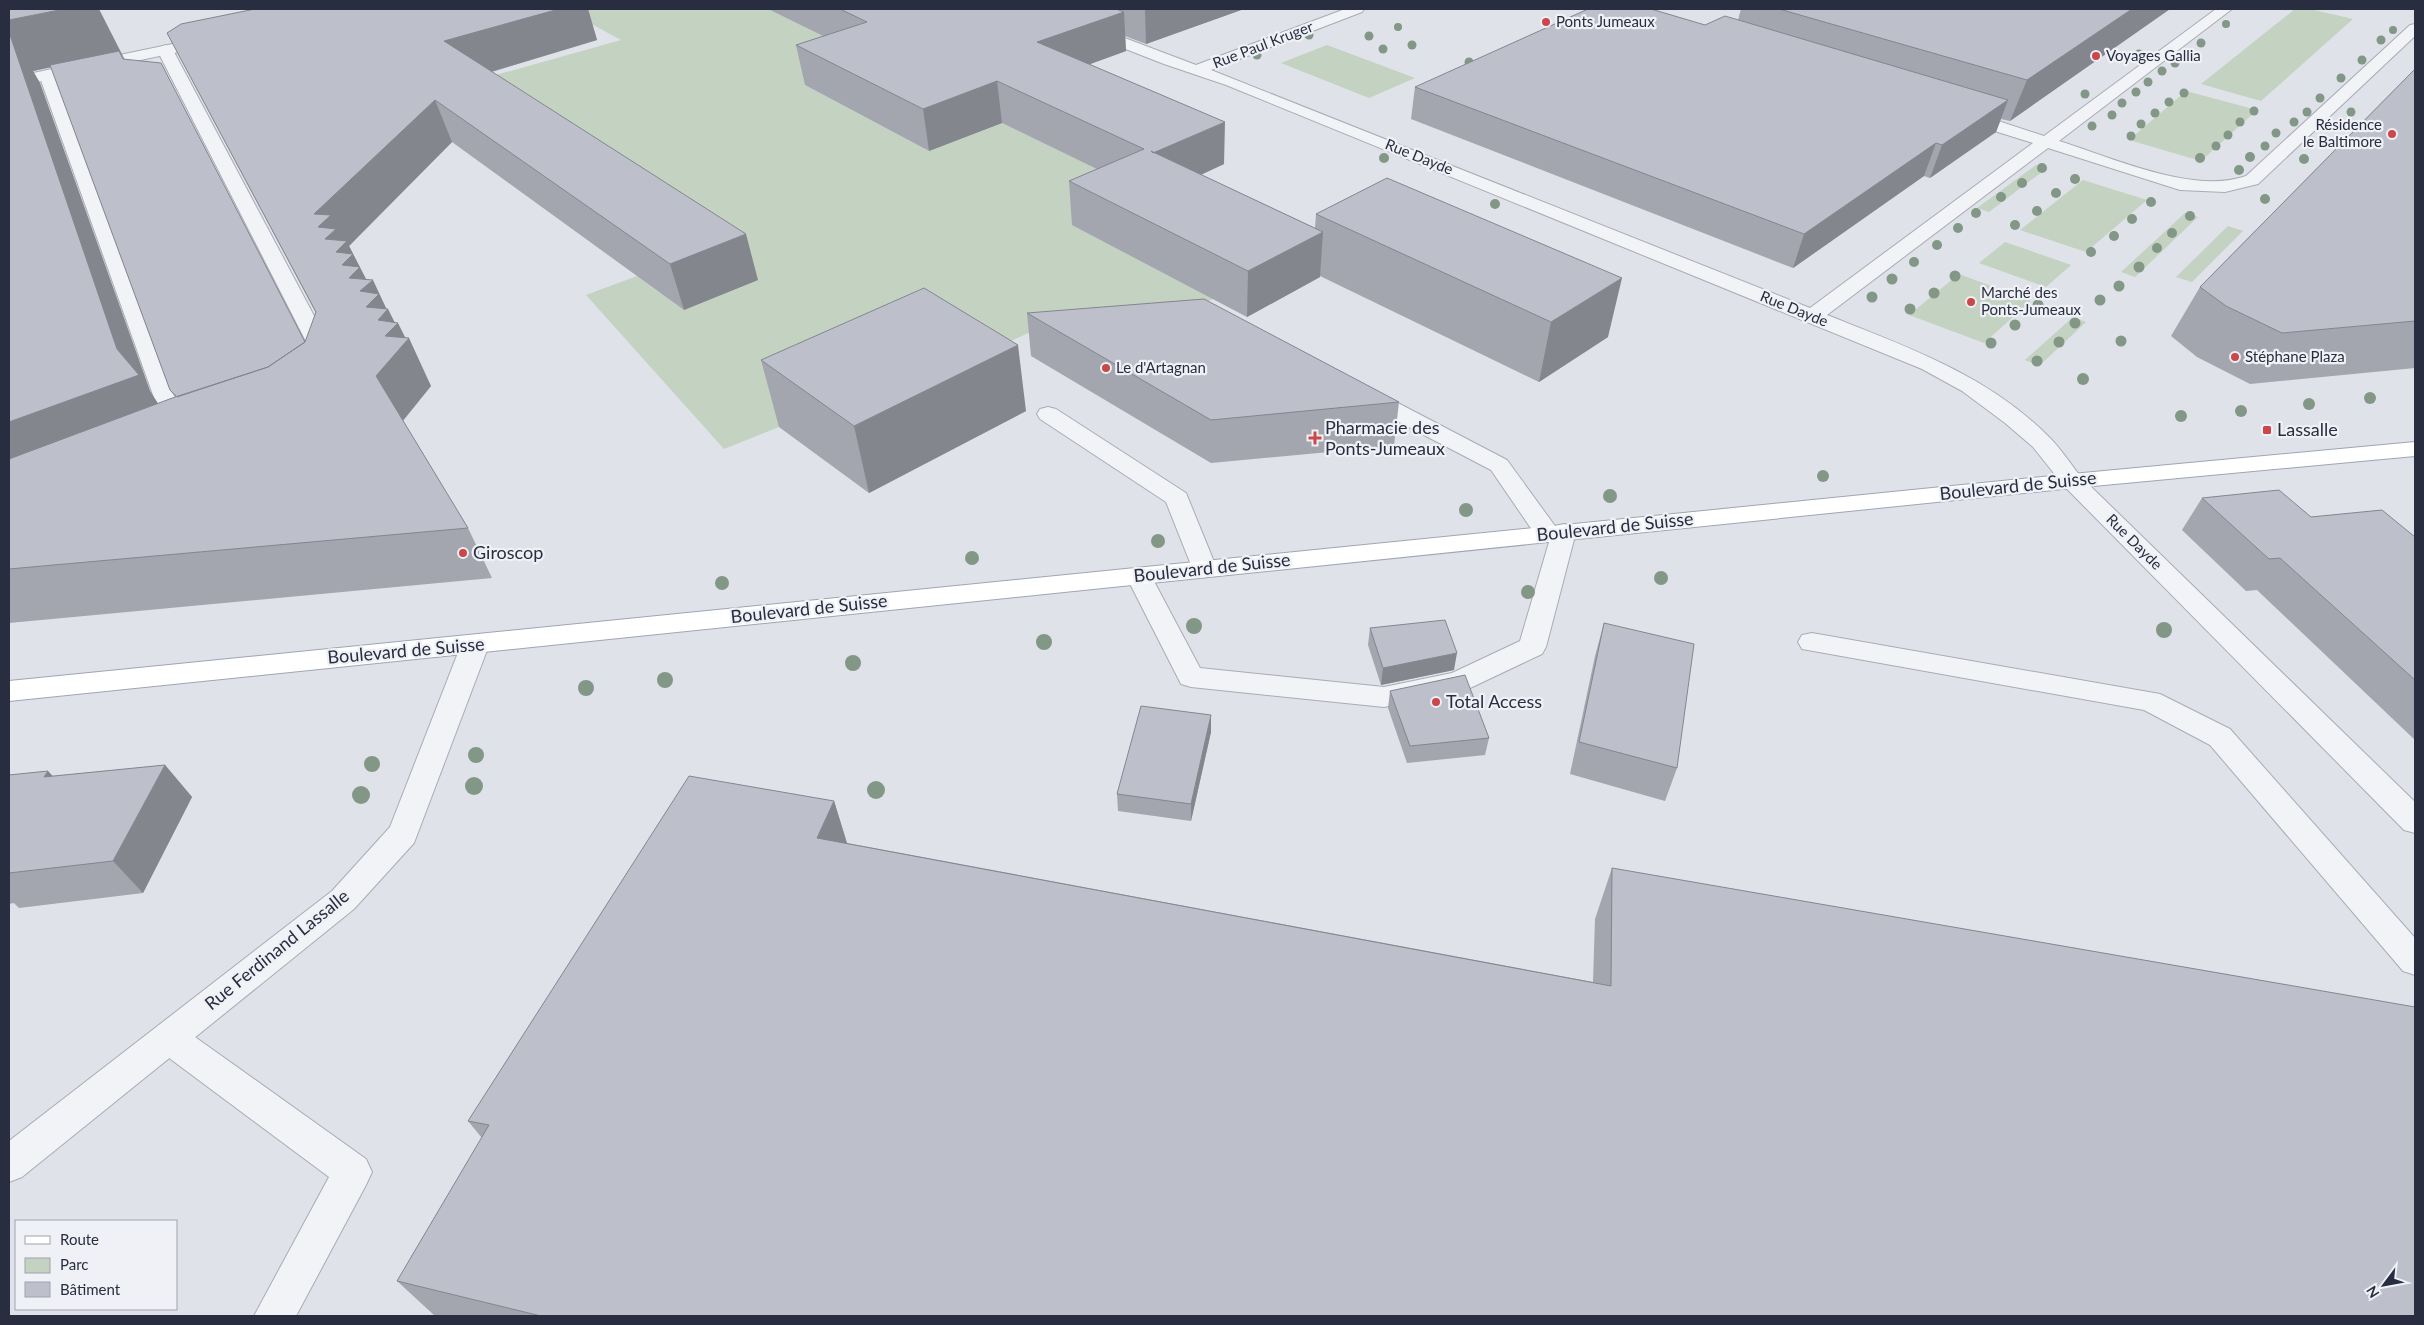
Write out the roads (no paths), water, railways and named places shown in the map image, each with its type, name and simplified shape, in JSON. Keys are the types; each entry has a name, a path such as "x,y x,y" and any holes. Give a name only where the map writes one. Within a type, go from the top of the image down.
{"main road":[{"name":"Boulevard de Suisse","path":"9,691 2072,481 2415,449"}],"street":[{"name":"Rue Dayde","path":"1036,9 1232,82 1812,316 1930,364 1970,386 2041,442 2072,481 2415,821"},
{"name":"Rue Paul Kruger","path":"1197,70 1357,9"},
{"path":"1812,316 2225,9"},
{"path":"1947,110 2049,141 2083,155 2180,185 2207,188 2236,187 2252,180 2415,28"},
{"path":"9,83 226,38"},
{"path":"165,50 328,360 323,376"},
{"path":"47,74 169,409 194,440"},
{"path":"1139,576 1190,678 1384,697 1458,682 1532,647 1556,533 1499,466 1344,384"},
{"path":"1048,414 1177,498 1204,569"},
{"path":"1812,642 2150,701 2220,738 2415,961"},
{"name":"Rue Ferdinand Lassalle","path":"9,1164 343,900 403,834 475,645"},
{"path":"168,1038 353,1172 274,1316"}],"place":[{"name":"Ponts Jumeaux","path":"1546,22"},
{"name":"Voyages Gallia","path":"2096,56"},
{"name":"Résidence le Baltimore","path":"2392,134"},
{"name":"Marché des Ponts-Jumeaux","path":"1971,302"},
{"name":"Stéphane Plaza","path":"2235,357"},
{"name":"Le d'Artagnan","path":"1106,368"},
{"name":"Lassalle","path":"2267,430"},
{"name":"Pharmacie des Ponts-Jumeaux","path":"1315,438"},
{"name":"Giroscop","path":"463,553"},
{"name":"Total Access","path":"1436,702"}]}
